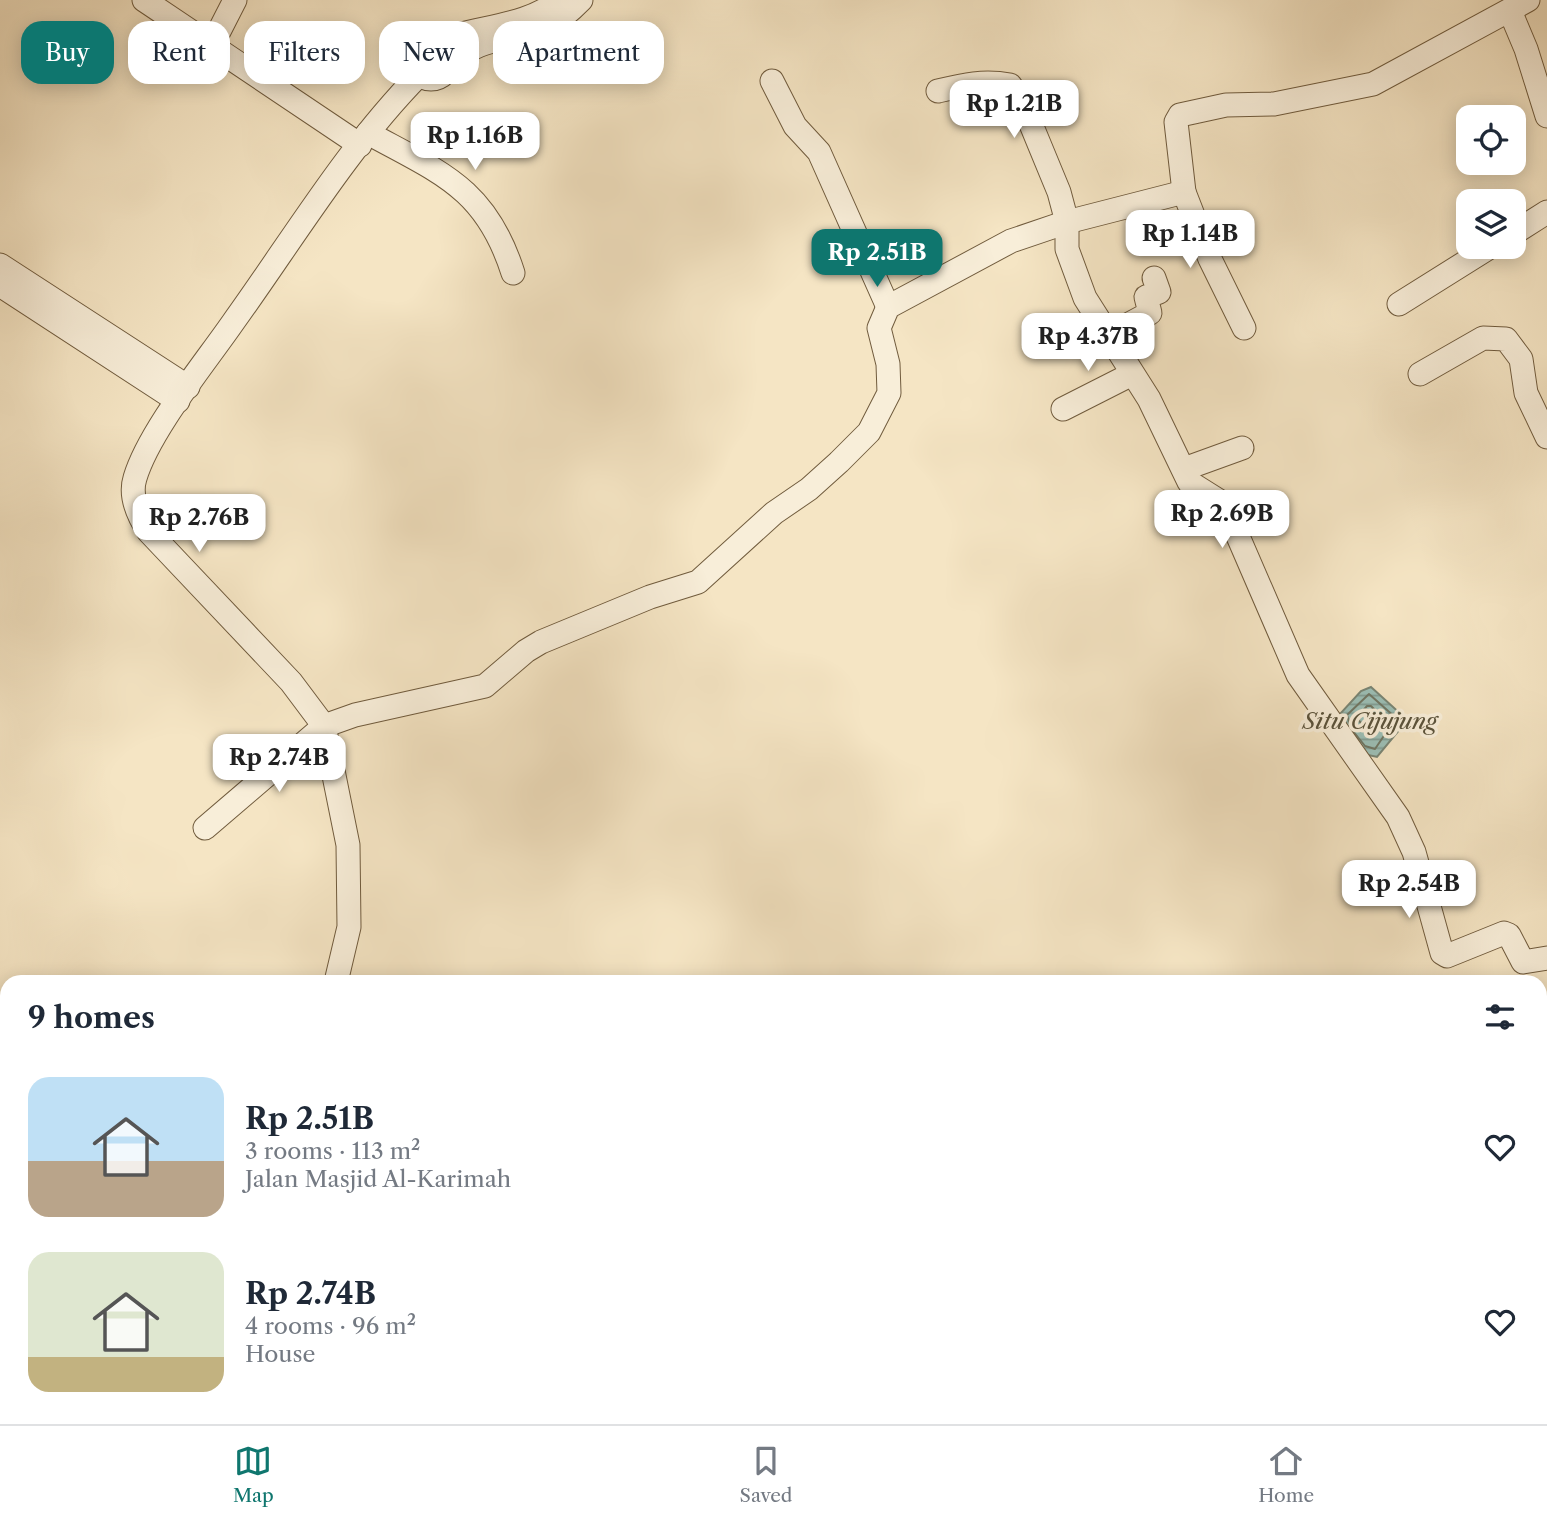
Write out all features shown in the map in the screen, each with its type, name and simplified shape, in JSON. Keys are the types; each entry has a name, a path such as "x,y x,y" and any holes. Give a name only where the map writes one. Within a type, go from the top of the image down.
{"street":[{"path":"144,0 176,21"},
{"path":"224,21 235,0"},
{"path":"479,28 535,16 559,0"},
{"path":"479,44 540,32 556,23 581,0"},
{"path":"1244,328 1210,259 1184,192 1176,122 1180,115 1226,105 1274,104 1373,84 1519,6 1526,49 1547,116"},
{"path":"230,56 364,139 430,166 472,198 489,217 503,241 513,273"},
{"path":"772,81 795,127 819,152 888,307"},
{"path":"938,92 969,83 990,82 1010,85 1021,100 1067,222 1068,276 1085,298 1149,400 1189,482 1224,504 1298,674 1398,817 1414,852 1442,953 1447,956 1503,933 1510,935 1522,962 1547,958"},
{"path":"338,975 349,927 348,845 324,726 291,681 215,599 168,555 140,518 133,492 144,456 183,394 364,139 411,84"},
{"path":"205,828 324,726 355,715 485,685 541,642 638,602 698,582 774,513 809,489 869,432 889,393 888,364 879,328 888,307 1011,241 1067,222 1184,192"},
{"path":"1526,225 1547,212"},
{"path":"1399,304 1471,259"},
{"path":"0,265 183,394"},
{"path":"1107,336 1150,313 1146,297 1158,292 1154,278"},
{"path":"0,285 183,394"},
{"path":"1420,374 1483,338 1506,339 1521,359 1525,393 1547,437"},
{"path":"1063,409 1132,374"},
{"path":"1184,469 1242,448"}],"water":[{"name":"Situ Cijujung","path":"1371,687 1403,716 1400,729 1377,757 1364,754 1339,715 1361,691"}]}
